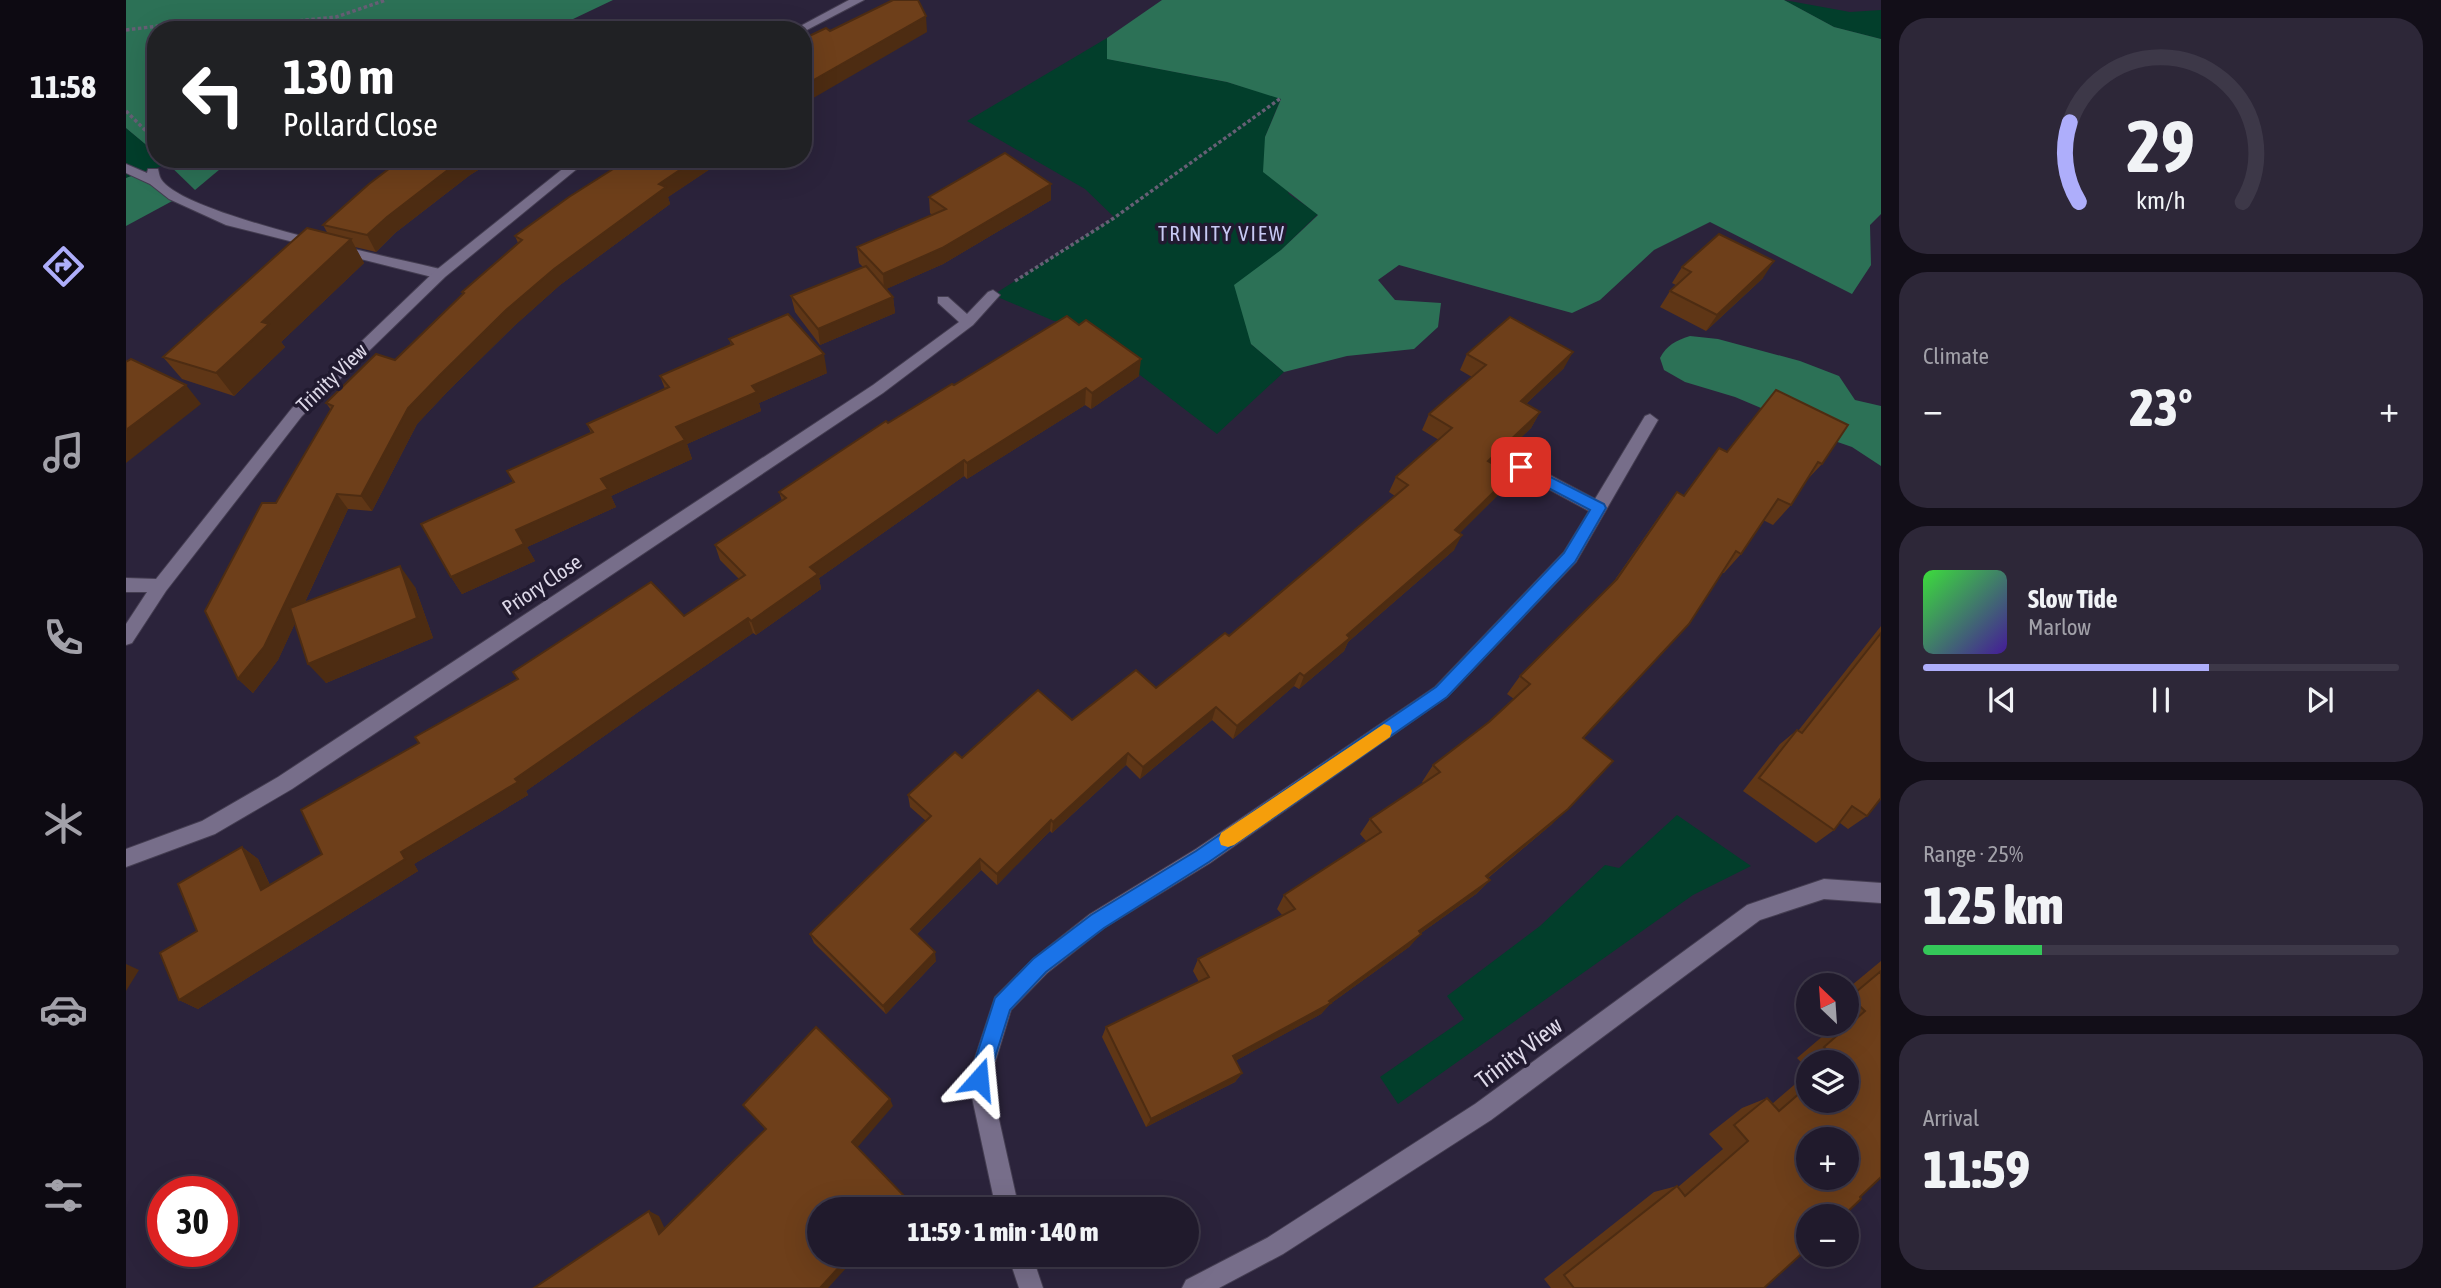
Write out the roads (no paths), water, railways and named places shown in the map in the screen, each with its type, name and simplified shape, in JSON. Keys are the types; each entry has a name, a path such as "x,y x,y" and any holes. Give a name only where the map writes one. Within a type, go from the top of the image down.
{"street":[{"path":"812,23 858,0"},
{"path":"126,168 154,177 174,196 231,222 440,274"},
{"name":"Trinity View","path":"126,638 160,586 297,412 440,274 572,168"},
{"name":"Priory Close","path":"126,858 208,828 293,778 878,389 968,322 993,295"},
{"path":"943,300 968,322"},
{"path":"1004,1197 979,1079 1002,1004 1040,966 1097,921 1202,856 1441,692 1570,557 1650,420"},
{"path":"1521,467 1598,508"},
{"path":"126,585 160,586"},
{"name":"Trinity View","path":"1194,1288 1275,1246 1483,1112 1754,912 1824,889 1881,893"},
{"path":"1024,1267 1031,1288"}],"district":[{"name":"TRINITY VIEW","path":"1222,234"}]}
